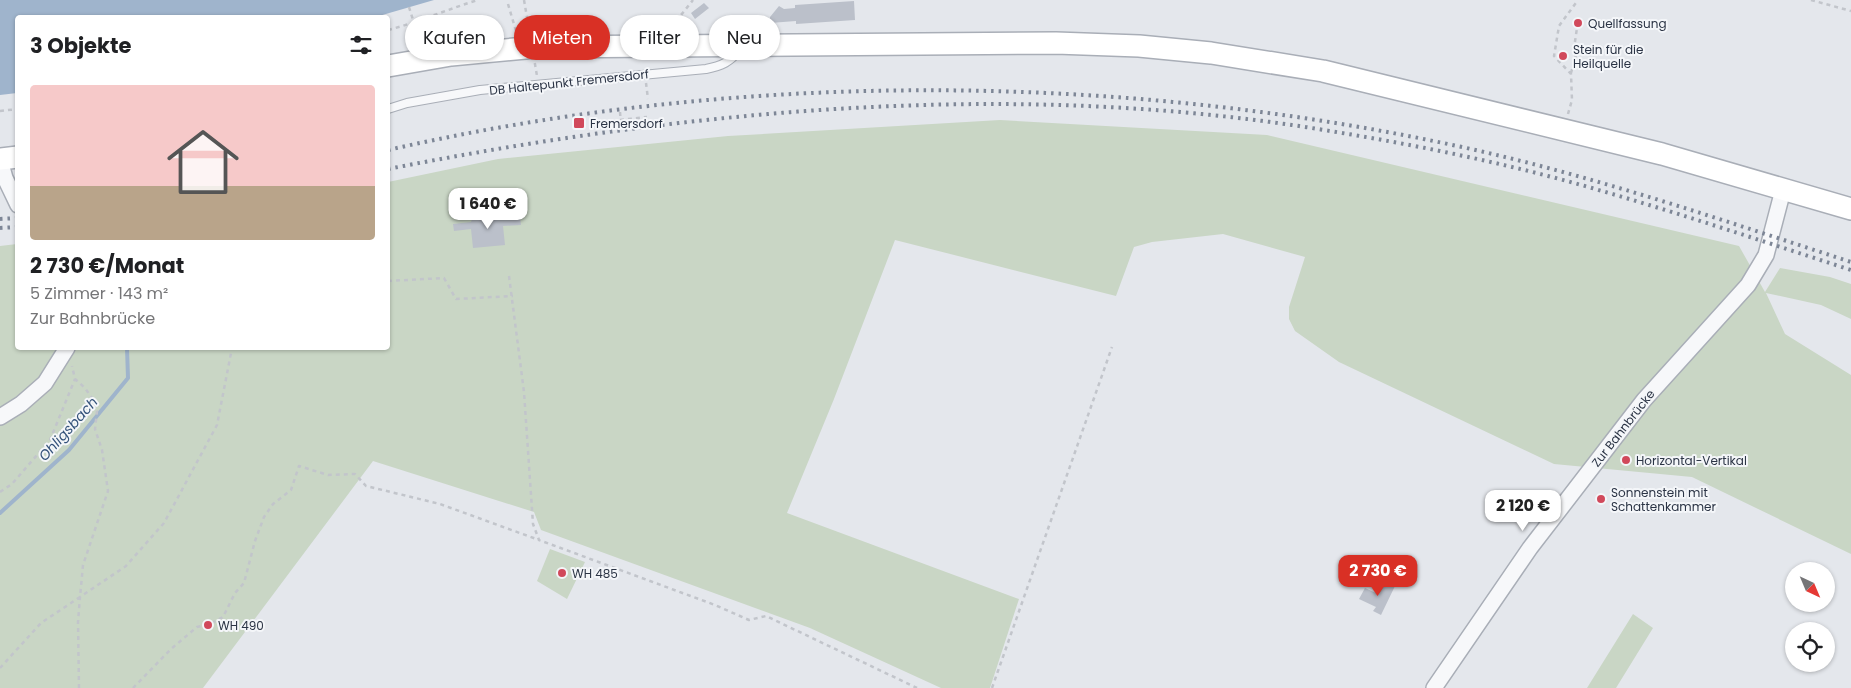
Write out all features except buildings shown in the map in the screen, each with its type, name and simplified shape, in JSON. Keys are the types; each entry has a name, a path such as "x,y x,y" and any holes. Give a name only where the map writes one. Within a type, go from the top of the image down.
{"main road":[{"path":"780,45 1056,43 1139,46 1211,53 1322,71 1662,154 1851,209"},
{"path":"390,66 451,55 536,47 709,45"},
{"path":"0,159 15,157"}],"street":[{"path":"0,159 15,199"},
{"name":"Zur Bahnbrücke","path":"1434,688 1530,548 1644,400 1748,285 1766,255 1783,190"},
{"path":"0,417 21,404 45,383 66,350"}],"lane":[{"name":"DB Haltepunkt Fremersdorf","path":"390,108 407,103 480,90 706,69 724,65 731,60"}],"path":[{"path":"390,29 424,20 478,0"},
{"path":"524,0 537,76"},
{"path":"682,15 693,0"},
{"path":"1571,74 1554,56 1555,45 1559,26 1578,0"},
{"path":"1811,0 1851,11"},
{"path":"508,4 514,24"},
{"path":"409,7 411,15"},
{"path":"1572,100 1571,74 1576,55 1574,48 1577,28"},
{"path":"645,74 648,99"},
{"path":"0,111 15,109"},
{"path":"620,112 621,126"},
{"path":"620,120 647,116"},
{"path":"510,276 524,392 533,524 539,540"},
{"path":"390,281 444,278 456,299 513,296"},
{"path":"992,688 1112,346"},
{"path":"0,668 41,623 126,566 164,523 217,425 232,350"},
{"path":"0,492 12,484 50,440 75,378 94,401 97,411 95,428 102,450 108,491 83,565 78,622 79,688"},
{"path":"133,688 171,649 197,627 223,618 235,593 244,583 255,541 264,517 273,504 291,490 299,466 328,475 355,474 366,486 440,504 715,605 749,620 766,616 917,688"}],"green space":[{"path":"1000,120 1267,135 1739,246 1765,292 1780,268 1830,277 1851,284 1851,319 1821,305 1766,293 1785,334 1851,375 1851,554 1692,477 1554,464 1339,362 1295,331 1289,319 1289,307 1305,257 1223,234 1152,242 1134,247 1116,296 895,240 834,399 787,513 1019,599 990,688 941,688 810,628 541,530 534,512 373,461 203,688 0,688 0,246 15,244 15,350 390,350 390,182 498,159 728,136"},
{"path":"550,549 585,562 567,599 537,581"},
{"path":"1633,614 1653,628 1616,688 1587,688"}],"water":[{"path":"0,0 434,0 382,15 15,15 15,93 0,95"}],"waterway":[{"name":"Ohligsbach","path":"0,513 69,450 128,378 127,350"}],"railway":[{"path":"390,150 521,124 656,105 792,94 929,90 1066,94 1203,105 1338,123 1471,149 1519,160 1615,187 1851,262"},
{"path":"390,169 503,148 620,130 737,117 854,108 972,104 1090,106 1207,115 1324,130 1464,156 1602,191 1851,270"},
{"path":"0,219 15,218"},
{"path":"0,228 15,227"}],"place":[{"name":"Quellfassung","path":"1578,23"},
{"name":"Stein für die Heilquelle","path":"1563,56"},
{"name":"Fremersdorf","path":"579,123"},
{"name":"Horizontal-Vertikal","path":"1626,460"},
{"name":"Sonnenstein mit Schattenkammer","path":"1601,499"},
{"name":"WH 485","path":"562,573"},
{"name":"WH 490","path":"208,625"}]}
